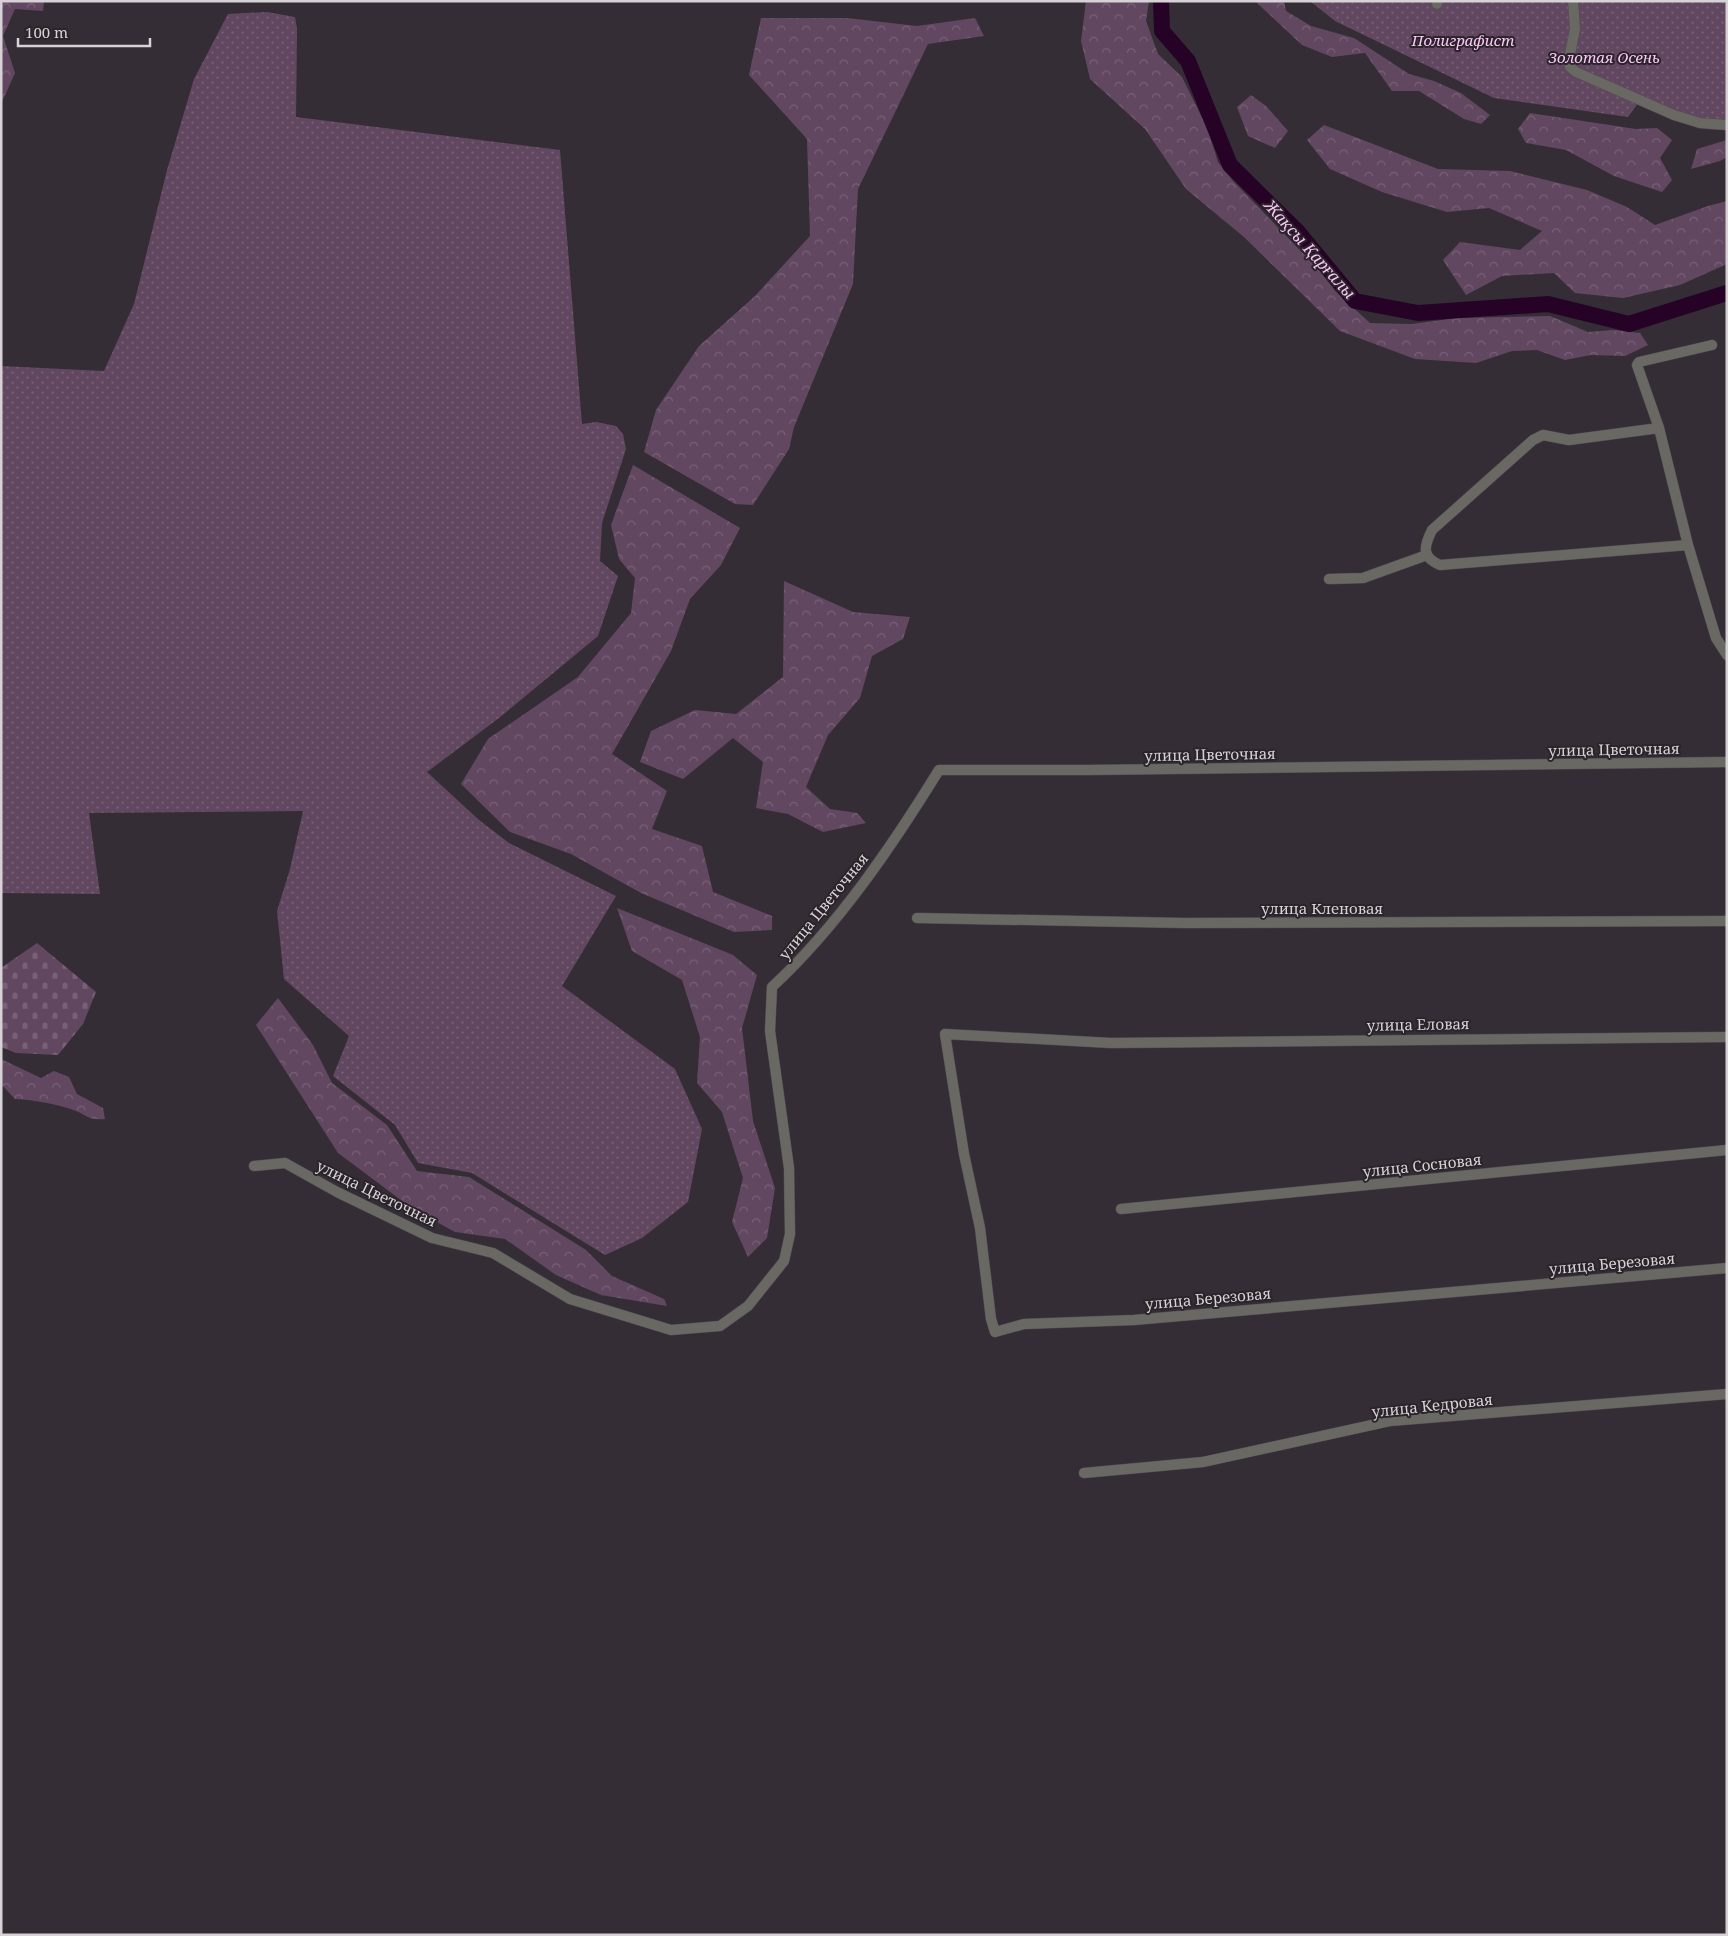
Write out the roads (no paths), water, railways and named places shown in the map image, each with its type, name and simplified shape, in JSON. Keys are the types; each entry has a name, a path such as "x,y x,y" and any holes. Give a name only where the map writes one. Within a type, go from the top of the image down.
{"street":[{"path":"1573,1 1575,29 1569,59 1570,67 1576,72 1674,115 1700,123 1727,125"},
{"path":"1712,345 1639,362 1637,365 1659,428 1688,545 1716,638 1727,655"},
{"path":"1659,428 1569,440 1543,436 1533,440 1432,530 1426,543 1427,555 1432,562 1440,565 1688,545"},
{"path":"1329,580 1363,578 1427,555"},
{"name":"улица Цветочная","path":"254,1166 285,1163 337,1192 432,1238 493,1253 570,1299 670,1330 720,1326 748,1306 784,1261 790,1234 789,1168 770,1031 772,987 796,964 839,913 902,830 939,770 1088,770 1727,762"},
{"name":"улица Кленовая","path":"917,918 1185,923 1727,921"},
{"name":"улица Еловая","path":"945,1034 1111,1043 1727,1036"},
{"name":"улица Березовая","path":"945,1034 964,1154 980,1228 991,1318 995,1332 1024,1324 1134,1320 1727,1268"},
{"name":"улица Сосновая","path":"1121,1209 1727,1150"},
{"name":"улица Кедровая","path":"1084,1473 1203,1462 1390,1421 1727,1394"}],"waterway":[{"name":"Жақсы Қарғалы","path":"1161,1 1162,31 1188,61 1230,165 1298,232 1355,301 1418,313 1548,304 1629,324 1727,293"}],"park label":[{"name":"Полиграфист","path":"1463,40"},
{"name":"Золотая Осень","path":"1604,57"}]}
